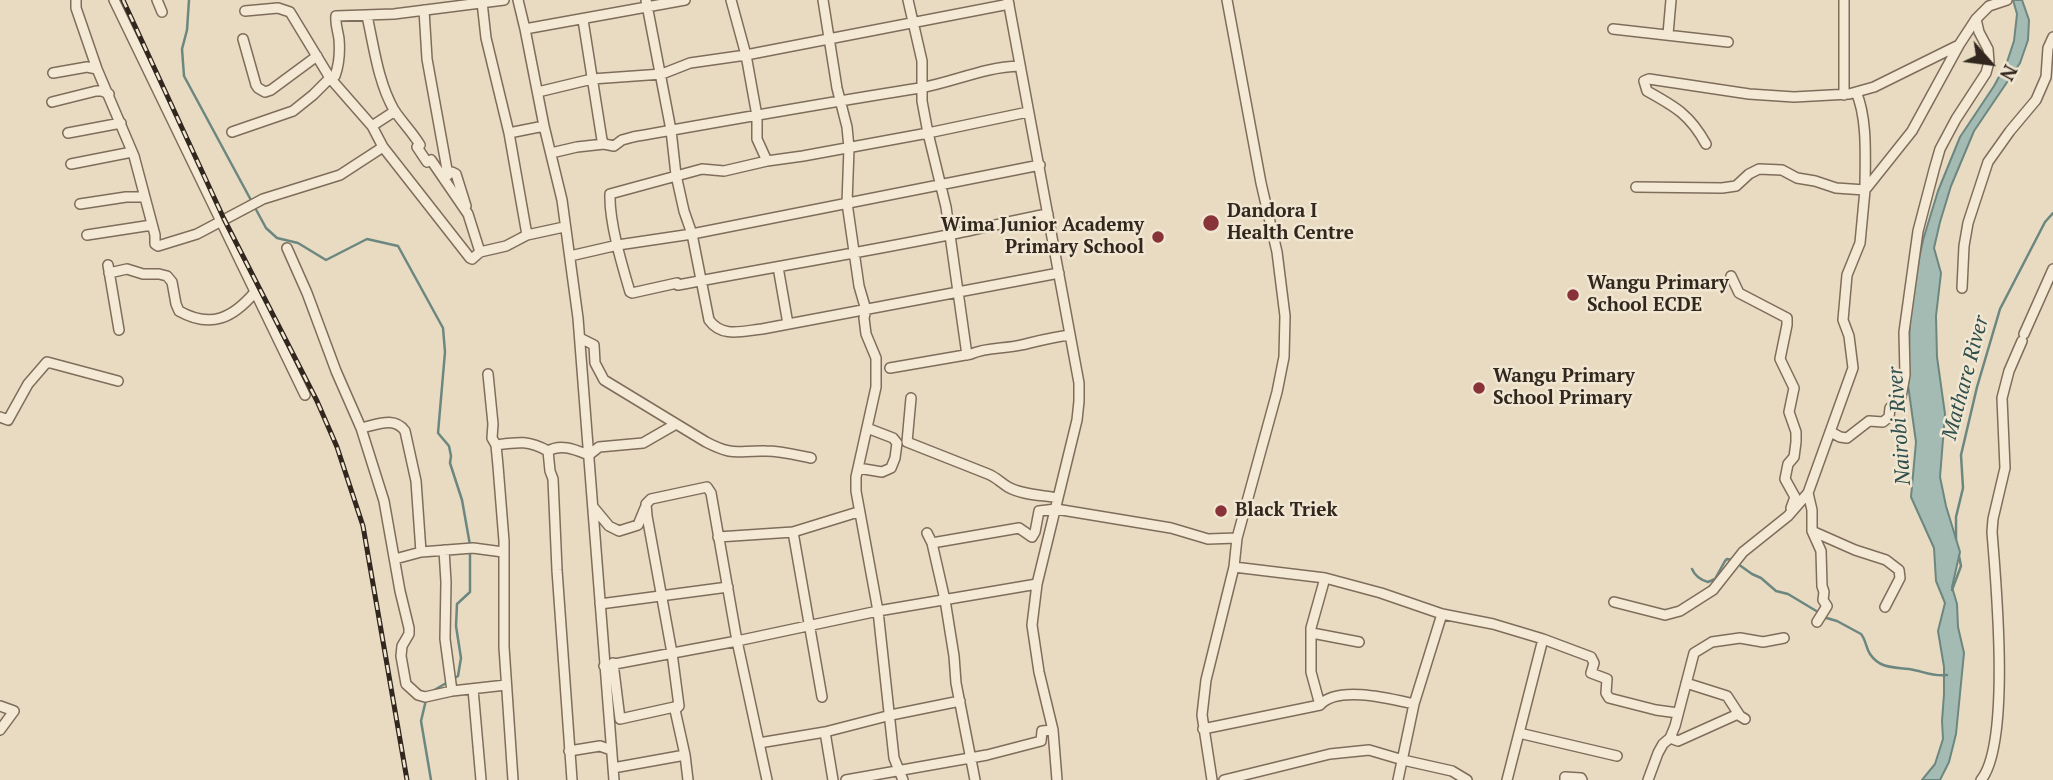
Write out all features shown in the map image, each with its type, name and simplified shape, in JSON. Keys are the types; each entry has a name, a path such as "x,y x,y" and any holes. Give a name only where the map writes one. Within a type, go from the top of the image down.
{"street":[{"path":"76,0 76,8 97,69 132,152 155,244 158,246 186,239 255,203 340,175 383,147"},
{"path":"114,0 305,395"},
{"path":"157,0 162,12"},
{"path":"232,132 293,111 336,74 339,38 335,17 339,15 367,16 504,0"},
{"path":"518,0 562,200 570,256 580,338 600,604 620,719 679,706"},
{"path":"526,29 583,20 647,3 685,0"},
{"path":"731,0 746,55 757,116 757,139 767,161"},
{"path":"823,0 839,101 847,127 847,203 859,286 866,310 865,326 876,358 876,387 858,468 856,491 878,611 891,715 891,738 901,775"},
{"path":"908,0 922,61 922,101 950,235 967,355"},
{"path":"1212,780 1202,715 1206,680 1234,567 1237,538 1277,392 1284,355 1285,316 1277,252 1261,183 1227,0"},
{"path":"1668,34 1671,0"},
{"path":"1844,0 1844,95"},
{"path":"1865,190 1912,131 1976,19 1989,6 2006,1"},
{"path":"482,2 492,68 509,133 527,235"},
{"path":"538,92 592,79 662,74 690,63 746,55 1009,2 1079,383 1079,401 1037,584 1032,625 1039,672 1053,730 1058,780"},
{"path":"647,3 662,74 676,175 692,234 709,320 717,329 730,333 788,324 1059,273"},
{"path":"245,11 278,8 290,12 330,78 372,125 383,147 472,259 480,252 506,246 527,235 564,227"},
{"path":"424,10 426,59 446,176"},
{"path":"367,16 382,83 395,111 413,133 420,145 417,147 428,162 431,160 446,176 468,214 480,252"},
{"path":"1831,432 1847,438 1870,421 1883,422 1901,397 1906,375 1904,332 1918,231 1934,170 1940,149 1986,74 1989,62 1988,49 1976,19"},
{"path":"583,20 604,144"},
{"path":"1613,29 1728,42"},
{"path":"1962,288 1968,223 1988,162 2036,100 2046,77 2048,48 2053,37"},
{"path":"243,39 256,85 265,92 317,56"},
{"path":"1706,144 1696,126 1678,108 1647,90 1644,80 1749,94 1794,97 1844,95 1874,87 1959,45"},
{"path":"551,153 604,144 614,146 622,140 671,130 922,88 1000,66 1019,66"},
{"path":"53,73 87,67 97,69"},
{"path":"52,102 96,91 109,94"},
{"path":"1614,602 1665,615 1680,611 1713,590 1743,552 1788,516 1808,493 1853,368 1849,336 1843,320 1847,275 1860,243 1865,190 1861,103 1856,92"},
{"path":"372,125 395,111"},
{"path":"1028,112 724,171 702,169 610,194 620,265 631,293 950,235 1048,214"},
{"path":"68,133 121,123"},
{"path":"509,133 544,126"},
{"path":"71,164 132,152"},
{"path":"570,256 1040,165"},
{"path":"1636,187 1723,188 1735,186 1759,169 1782,170 1797,178 1836,188 1865,190"},
{"path":"80,204 145,197"},
{"path":"87,235 152,225"},
{"path":"288,248 361,428 384,501 409,628 401,656 406,684 412,691 425,697 506,685"},
{"path":"778,267 788,324"},
{"path":"119,330 109,269 127,269 143,274 167,276 172,282 179,311 203,320 235,313 255,292"},
{"path":"1980,780 1986,773 1993,748 1998,710 1999,628 1992,532 2006,468 2002,398 2009,371 2053,270"},
{"path":"1731,276 1739,293 1787,318 1780,359 1794,388 1789,412 1796,432 1794,457 1788,464 1785,478 1795,497 1788,516"},
{"path":"890,368 1070,335"},
{"path":"580,338 594,345 595,363 604,380 721,450 735,453 764,451 811,458"},
{"path":"0,417 8,420 27,384 47,362 118,381"},
{"path":"488,374 503,552 503,647 513,780"},
{"path":"911,398 907,442 988,474 1022,492 1058,498"},
{"path":"361,428 392,422 405,431 416,481 421,552"},
{"path":"589,454 599,447 643,443 676,424"},
{"path":"858,468 882,472 891,468 895,458 897,443 893,438 867,428"},
{"path":"496,445 522,441 536,444 548,451"},
{"path":"548,451 569,447 589,454"},
{"path":"548,451 553,479 572,780"},
{"path":"593,507 609,526 619,531 638,525 650,499 708,487 767,780"},
{"path":"1808,493 1812,510 1812,531 1821,551 1823,602 1826,606 1821,618"},
{"path":"646,504 652,551 672,653 679,706 675,710 688,780"},
{"path":"932,543 1019,528 1032,537 1039,511 1056,509 1171,528 1208,538 1237,538"},
{"path":"718,537 793,532 859,512"},
{"path":"1812,531 1856,551 1886,560 1899,570 1900,578 1885,607"},
{"path":"793,532 822,697"},
{"path":"927,533 932,543 945,600 956,683 975,780"},
{"path":"396,559 421,552 473,548 503,552"},
{"path":"444,550 445,639 452,691"},
{"path":"1234,567 1325,578 1381,593 1442,614 1493,624 1543,639 1591,657 1594,663 1591,673 1607,679 1606,693 1609,698 1678,713"},
{"path":"1320,705 1311,672 1311,628 1325,578"},
{"path":"609,664 737,641 878,611 1037,584"},
{"path":"600,604 728,587"},
{"path":"1398,780 1414,704 1442,614"},
{"path":"1312,633 1359,642"},
{"path":"1648,780 1658,753 1670,738 1675,726 1694,653 1712,642 1740,638 1763,642 1784,638"},
{"path":"1507,780 1543,639"},
{"path":"609,664 614,780"},
{"path":"1670,738 1678,741 1742,716 1727,696 1686,683"},
{"path":"473,689 481,780"},
{"path":"1203,729 1320,705 1325,699 1360,694 1414,704"},
{"path":"759,743 825,732 960,701"},
{"path":"0,706 14,711 0,730"},
{"path":"846,780 901,775 987,755 1041,741 1042,732 1053,730"},
{"path":"825,732 833,780"},
{"path":"1519,733 1618,757"},
{"path":"569,751 600,746 611,750"},
{"path":"1224,780 1331,754 1369,750 1452,771 1467,780"},
{"path":"613,768 685,755"},
{"path":"1565,780 1565,777 1582,780"}],"water":[{"path":"2013,0 2022,0 2029,20 2028,40 2020,63 1974,131 1951,186 1934,248 1941,273 1936,316 1937,357 1945,414 1940,477 1960,552 1952,587 1964,653 1956,734 1949,762 1940,780 1922,780 1935,764 1943,739 1944,667 1938,631 1945,603 1936,581 1934,548 1911,497 1916,442 1908,385 1913,287 1923,240 1938,191 1960,137 2007,62 2014,41 2017,14"}],"waterway":[{"path":"189,0 187,30 182,49 184,76 266,228 277,238 298,243 326,260 367,239 398,246 443,328 445,352 438,433 449,446 450,463 462,500 470,545"},
{"name":"Mathare River","path":"1956,539 1956,517 1963,488 1961,455 2000,309 2045,222 2053,213"},
{"path":"431,692 458,676 461,658 456,626 457,604 470,592 470,552"},
{"name":"Mathare River","path":"1952,590 1961,566 1959,556"},
{"path":"1692,569 1698,577 1708,582 1715,579 1727,559 1733,560"},
{"path":"1738,564 1776,591 1788,594 1818,612"},
{"path":"1823,617 1861,634 1870,654 1883,665 1932,675 1947,675"},
{"path":"426,700 421,721 431,780"}],"railway":[{"path":"123,0 224,219 317,401 337,447 363,526 407,780"}],"place":[{"name":"Dandora I Health Centre","path":"1211,223"},
{"name":"Wima Junior Academy Primary School","path":"1158,237"},
{"name":"Wangu Primary School ECDE","path":"1573,295"},
{"name":"Wangu Primary School Primary","path":"1479,388"},
{"name":"Black Triek","path":"1221,511"}],"water label":[{"name":"Nairobi River","path":"1900,426"}]}
